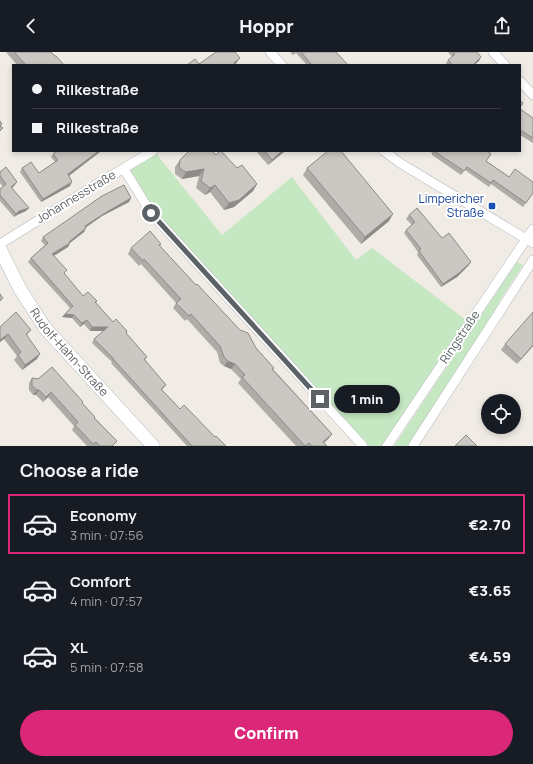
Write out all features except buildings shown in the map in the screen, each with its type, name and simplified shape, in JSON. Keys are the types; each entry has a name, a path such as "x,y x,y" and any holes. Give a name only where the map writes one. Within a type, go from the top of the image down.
{"street":[{"path":"270,52 281,64"},
{"path":"493,52 504,64"},
{"path":"521,82 533,95"},
{"name":"Johannesstraße","path":"0,244 151,152"},
{"path":"385,152 400,163 529,241"},
{"path":"124,169 151,213 363,446"},
{"name":"Ringstraße","path":"387,446 529,241 533,229"},
{"name":"Rudolf-Hahn-Straße","path":"0,249 20,289 45,328 153,446"},
{"name":"Ringstraße","path":"413,446 533,260"}],"green space":[{"path":"155,152 222,235 292,177 356,260 372,248 470,323 386,446 363,446 151,213 124,169"},
{"path":"517,262 523,265 500,300 487,328 407,446 394,446"}],"place":[{"name":"Limpericher Straße","path":"492,206"}],"route":[{"path":"151,213 320,399"}]}
